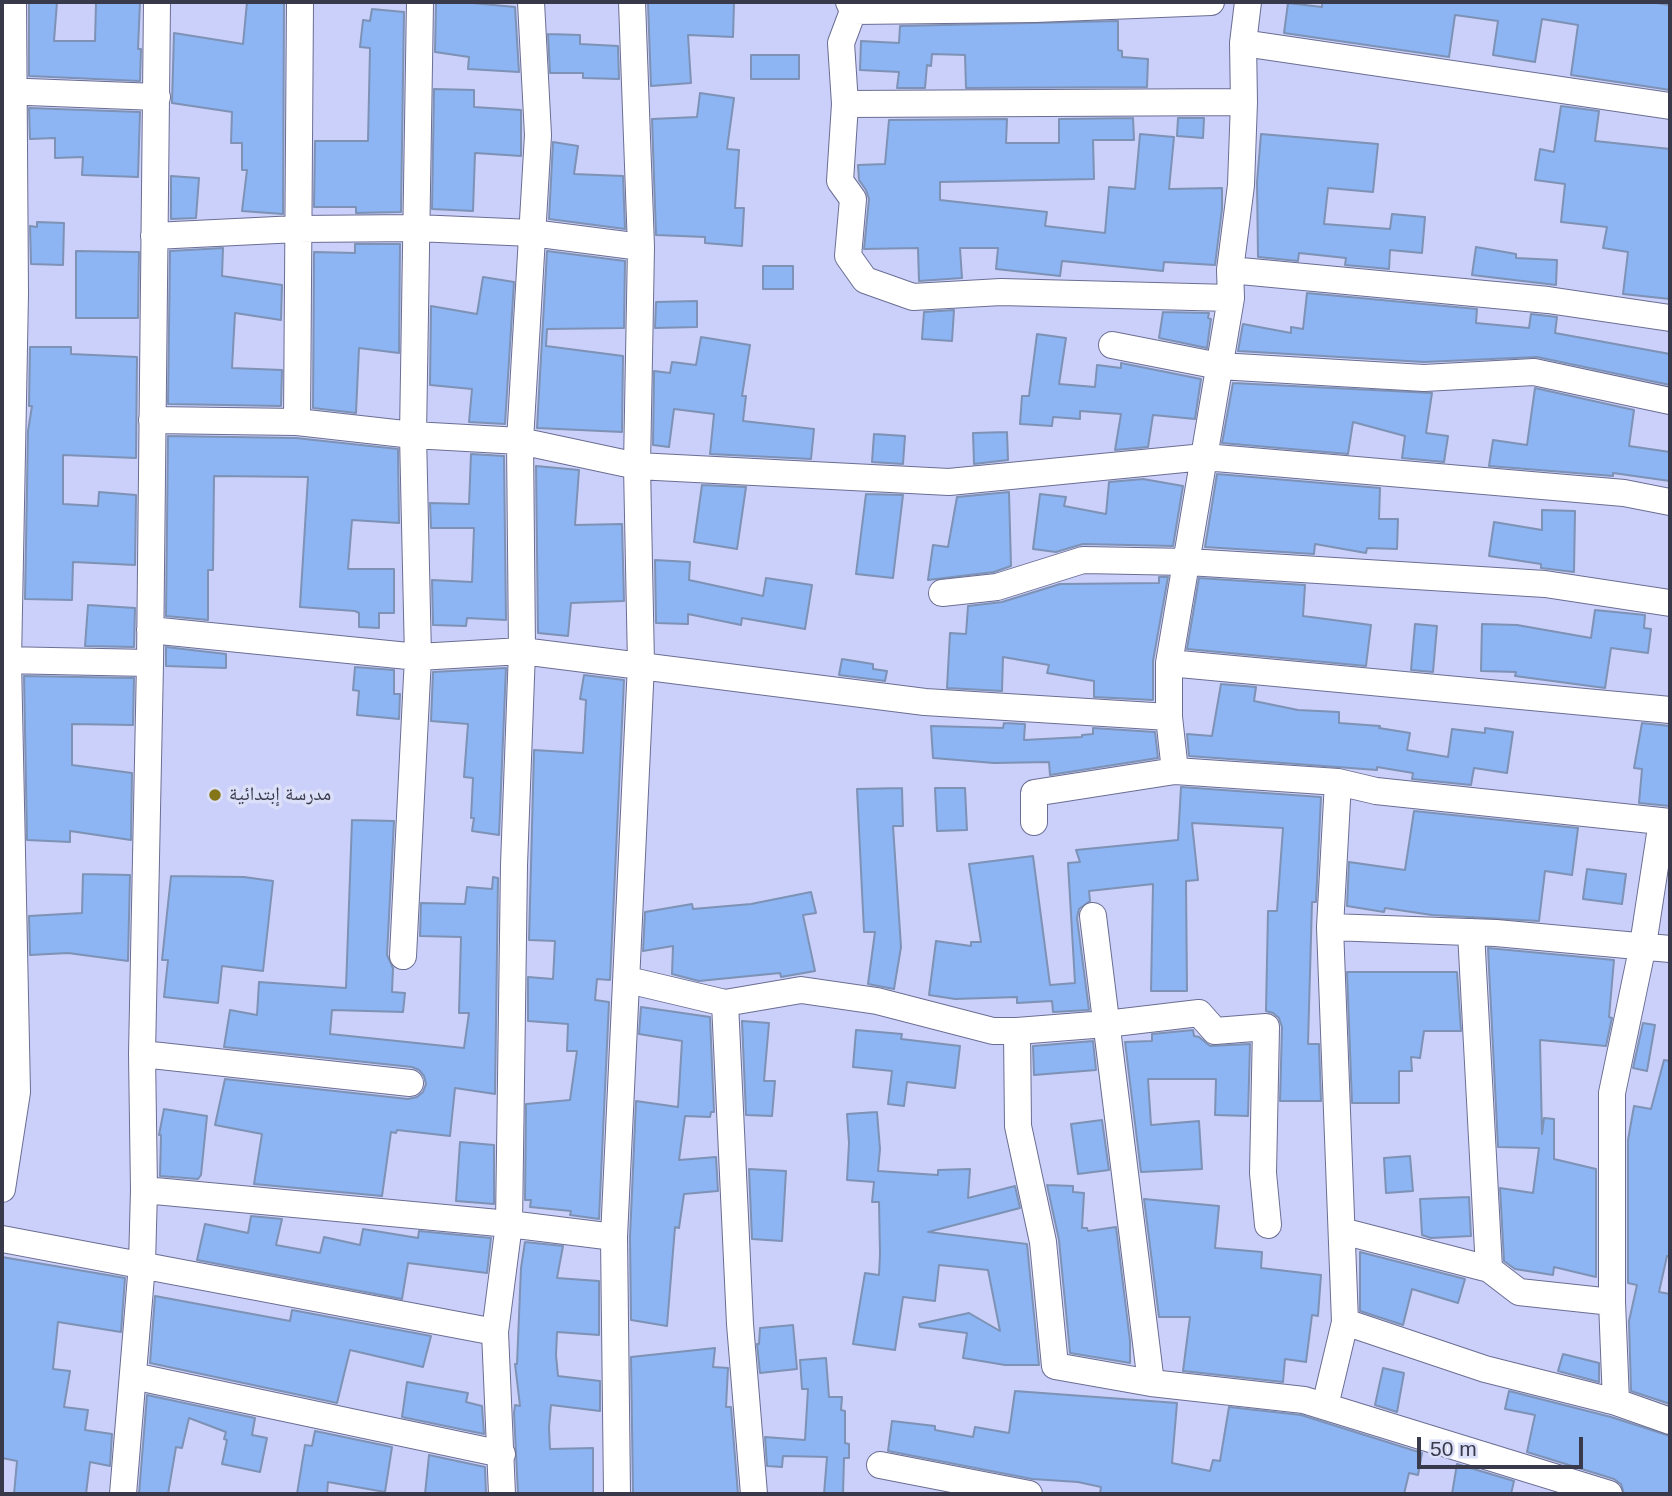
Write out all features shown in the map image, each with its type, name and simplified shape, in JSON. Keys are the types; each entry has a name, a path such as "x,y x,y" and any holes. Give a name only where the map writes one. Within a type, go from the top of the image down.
{"street":[{"path":"2,1189 17,1092 5,660 15,295 8,91 13,2"},
{"path":"123,1494 142,1264 144,1190 142,1054 150,630 156,2"},
{"path":"297,422 300,2"},
{"path":"403,956 418,657 414,435 420,2"},
{"path":"502,1494 495,1332 509,1224 514,879 522,651 520,441 538,135 531,2"},
{"path":"617,1494 614,1237 641,664 637,466 641,247 632,2"},
{"path":"1211,2 1035,9 851,6 841,43 845,104 840,181 853,199 848,256 865,280 913,298 1001,292 1231,298"},
{"path":"1174,771 1169,717 1169,663 1231,298 1230,270 1241,185 1243,43 1248,2"},
{"path":"1243,43 1670,106"},
{"path":"8,91 156,97"},
{"path":"845,104 1244,102"},
{"path":"154,236 297,229 416,228 532,233 641,247"},
{"path":"1230,270 1548,300 1670,318"},
{"path":"1112,345 1219,366 1424,378 1534,372 1670,401"},
{"path":"152,420 297,422 414,435 520,441 637,466 949,482 1204,457 1624,494 1670,502"},
{"path":"942,593 997,587 1083,560 1188,562 1545,584 1670,603"},
{"path":"150,630 418,657 522,651 925,702 1169,717"},
{"path":"5,660 149,663"},
{"path":"1169,663 1670,710"},
{"path":"1034,822 1034,793 1174,771 1338,782 1376,791 1666,822 1612,1093 1612,1303 1616,1402"},
{"path":"1325,1406 1345,1322 1330,927 1338,782"},
{"path":"1093,916 1151,1383"},
{"path":"1330,927 1471,932 1670,949"},
{"path":"1471,932 1489,1269"},
{"path":"628,980 725,1003 801,990 877,1001 993,1031 1106,1024 1199,1013 1215,1031 1266,1027 1263,1172 1268,1225"},
{"path":"725,1003 740,1324 754,1494"},
{"path":"1017,1031 1018,1126 1043,1242 1055,1366 1151,1383 1304,1400 1609,1494"},
{"path":"142,1054 410,1083"},
{"path":"144,1190 509,1224 614,1237"},
{"path":"1342,1231 1489,1269 1519,1292 1612,1303"},
{"path":"2,1239 495,1332"},
{"path":"1345,1322 1485,1369 1616,1402 1670,1421"},
{"path":"133,1376 502,1454"},
{"path":"880,1465 1029,1494"}],"building":[{"path":"29,2 57,2 54,41 95,41 96,2 140,2 140,81 29,76"},
{"path":"247,2 284,2 283,214 242,211 247,170 242,170 242,143 231,143 232,112 172,103 174,33 243,44"},
{"path":"436,2 515,7 519,72 468,69 469,57 435,52"},
{"path":"734,2 733,37 688,35 691,83 651,86 648,3"},
{"path":"1322,2 1650,2 1670,5 1670,90 1571,75 1578,25 1542,19 1535,62 1493,55 1498,21 1455,15 1449,57 1284,33 1288,3 1322,7"},
{"path":"372,9 404,12 401,212 356,213 356,207 314,207 315,141 368,141 370,48 360,47 363,20 370,21"},
{"path":"1118,21 1118,50 1122,51 1122,57 1148,59 1147,87 966,88 965,55 932,54 931,66 927,65 925,88 897,88 899,72 860,70 861,41 899,43 900,26"},
{"path":"548,34 580,35 580,44 618,46 619,79 583,78 583,73 550,73"},
{"path":"751,55 799,55 799,79 751,79"},
{"path":"434,89 474,90 474,107 521,110 521,156 475,153 473,211 432,209"},
{"path":"700,93 734,98 727,149 739,150 735,208 744,208 742,246 705,243 705,237 656,235 652,119 697,117"},
{"path":"1561,106 1599,111 1595,141 1670,149 1670,299 1623,294 1628,252 1603,248 1607,227 1561,222 1565,184 1535,180 1540,149 1554,152"},
{"path":"29,108 140,112 138,177 82,175 83,157 55,158 55,138 30,139"},
{"path":"1133,118 1134,140 1093,140 1094,179 940,182 940,200 1047,212 1045,226 1105,233 1109,187 1135,189 1140,134 1174,137 1169,189 1222,188 1215,265 1164,262 1163,271 1062,261 1060,276 996,269 998,248 960,248 962,278 919,281 918,248 864,249 869,199 859,180 858,165 885,164 889,120 1007,119 1006,143 1059,143 1059,119"},
{"path":"1178,118 1204,118 1203,138 1177,136"},
{"path":"1261,134 1378,144 1373,192 1328,188 1324,224 1390,229 1392,214 1425,217 1422,253 1390,250 1389,269 1345,265 1346,258 1299,253 1298,261 1258,257 1257,182"},
{"path":"553,142 578,146 574,174 623,176 625,229 549,219"},
{"path":"171,176 199,178 196,218 171,219"},
{"path":"37,222 64,223 63,265 31,264 30,226 37,227"},
{"path":"355,244 400,244 399,353 359,348 356,413 313,408 314,252 355,253"},
{"path":"1476,247 1516,254 1516,258 1557,260 1556,285 1472,275"},
{"path":"223,248 222,276 282,285 281,320 235,313 232,368 282,370 281,406 168,404 170,251"},
{"path":"76,251 139,252 138,318 76,318"},
{"path":"547,251 625,261 624,328 547,329 546,346 623,356 622,432 537,428"},
{"path":"763,266 793,266 793,289 763,289"},
{"path":"483,277 514,282 505,424 469,422 472,389 430,385 431,306 477,314"},
{"path":"1307,293 1477,309 1476,323 1529,328 1531,314 1557,317 1555,333 1670,354 1670,385 1537,357 1424,362 1238,351 1243,324 1291,333 1291,327 1303,329"},
{"path":"697,301 697,327 655,328 656,302"},
{"path":"954,310 952,341 922,339 924,312"},
{"path":"1163,312 1209,313 1208,318 1211,319 1207,348 1159,338"},
{"path":"1037,334 1066,338 1059,384 1095,387 1097,365 1121,368 1121,363 1201,379 1195,419 1153,415 1148,447 1115,450 1121,414 1080,411 1080,419 1053,417 1052,426 1020,424 1022,396 1029,396"},
{"path":"701,337 750,345 742,396 746,396 743,421 814,429 811,459 710,454 714,414 674,409 669,447 653,445 654,371 670,373 672,362 696,365"},
{"path":"30,347 71,347 71,354 137,357 136,458 63,455 63,504 98,506 99,492 136,495 135,565 73,562 72,600 25,599 28,431 32,406 29,406"},
{"path":"1233,383 1432,393 1426,433 1448,436 1444,462 1402,458 1405,436 1353,422 1348,454 1222,443"},
{"path":"1535,388 1634,410 1629,446 1670,452 1670,481 1613,473 1613,476 1489,466 1493,440 1527,445"},
{"path":"1007,432 1008,460 974,464 973,433"},
{"path":"874,434 905,436 903,464 872,462"},
{"path":"168,436 296,438 398,449 399,523 352,520 348,569 394,569 394,613 379,613 379,628 359,627 359,613 355,611 300,607 308,477 214,476 213,570 208,570 208,620 166,616"},
{"path":"471,454 504,456 506,620 467,618 466,626 433,625 432,580 472,582 474,528 431,528 430,503 469,504"},
{"path":"536,466 579,470 575,525 622,524 624,601 571,603 568,636 538,633"},
{"path":"1217,474 1380,488 1379,519 1398,519 1397,549 1367,548 1366,553 1315,544 1314,554 1205,547"},
{"path":"1143,479 1183,486 1173,546 1083,544 1056,552 1033,549 1040,494 1066,497 1064,506 1106,514 1109,482"},
{"path":"702,485 746,487 737,549 694,542"},
{"path":"1009,492 1011,566 994,572 928,580 933,545 948,547 957,497"},
{"path":"866,494 903,495 893,578 856,574"},
{"path":"1542,510 1575,511 1574,572 1541,568 1541,564 1489,556 1494,522 1542,530"},
{"path":"655,560 690,562 689,580 763,596 766,578 812,585 805,629 742,618 741,625 688,614 688,624 656,623"},
{"path":"1159,577 1168,577 1153,661 1153,700 1094,697 1094,681 1047,673 1049,665 1003,657 1002,691 947,688 950,633 966,634 968,606 1002,602 1060,584 1159,583"},
{"path":"1199,578 1305,585 1303,616 1371,625 1366,666 1187,649"},
{"path":"88,605 135,608 134,647 85,646"},
{"path":"1595,610 1645,615 1644,628 1651,629 1648,653 1611,648 1605,688 1515,676 1516,672 1481,671 1482,624 1517,625 1591,638"},
{"path":"1415,624 1437,626 1433,672 1411,670"},
{"path":"166,647 226,654 226,668 166,666"},
{"path":"842,659 873,664 873,669 887,671 885,681 839,675"},
{"path":"355,667 394,670 394,694 400,694 399,719 357,715 359,691 353,690"},
{"path":"506,668 499,835 472,831 473,778 464,777 468,724 431,721 433,672"},
{"path":"584,675 624,680 610,980 597,979 595,1000 609,1002 599,1219 570,1215 571,1211 530,1207 531,1200 525,1200 526,1104 570,1100 577,1051 567,1051 568,1024 528,1021 528,977 553,979 555,941 529,940 534,750 583,753 586,700 580,699"},
{"path":"24,676 134,678 133,725 72,724 72,765 132,773 131,840 70,831 70,842 27,840"},
{"path":"1221,684 1256,687 1254,701 1298,710 1339,712 1339,723 1380,726 1379,728 1410,733 1407,750 1448,757 1452,729 1485,733 1485,728 1513,732 1507,773 1474,768 1471,785 1412,779 1413,773 1377,767 1377,770 1189,756 1187,734 1212,736"},
{"path":"1004,723 1025,724 1024,740 1082,737 1093,734 1093,728 1155,732 1158,758 1050,775 1049,762 994,763 933,758 931,726 1003,728"},
{"path":"1642,723 1670,726 1670,806 1639,803 1642,769 1634,768"},
{"path":"1181,787 1321,797 1316,902 1312,902 1308,1044 1319,1044 1321,1101 1280,1101 1282,1027 1279,1018 1266,1011 1268,911 1277,911 1283,828 1192,823 1198,880 1186,881 1187,991 1151,991 1153,884 1089,891 1090,901 1079,909 1077,918 1089,1010 1053,1012 1052,1001 1017,1003 1017,997 955,999 929,995 936,941 971,946 971,942 981,942 969,864 1033,856 1050,985 1075,983 1068,863 1080,862 1076,850 1178,840"},
{"path":"902,788 903,826 893,826 901,947 894,989 868,984 875,932 864,932 857,789"},
{"path":"935,788 965,788 967,830 937,831"},
{"path":"1414,811 1578,828 1572,875 1545,871 1539,921 1432,915 1385,908 1384,912 1347,906 1349,862 1405,870"},
{"path":"352,820 394,821 387,955 393,968 392,992 405,993 403,1012 332,1010 330,1034 464,1048 469,1013 459,1013 461,937 420,936 421,903 465,904 467,887 492,889 493,877 498,878 495,1094 455,1088 450,1136 397,1130 396,1133 391,1132 382,1196 254,1184 262,1134 215,1125 225,1079 408,1099 423,1092 426,1084 424,1076 412,1067 224,1047 230,1010 257,1015 259,982 346,988"},
{"path":"1587,869 1626,874 1622,904 1583,899"},
{"path":"83,874 130,875 128,961 68,953 30,955 29,916 82,913"},
{"path":"171,876 244,877 273,881 263,971 222,966 218,1003 164,997 168,960 162,960"},
{"path":"811,892 816,913 803,915 815,971 781,977 780,973 699,981 672,974 673,946 643,951 645,912 692,904 693,909 751,904"},
{"path":"1488,948 1614,960 1609,1017 1612,1018 1606,1046 1540,1040 1542,1134 1544,1118 1554,1119 1554,1159 1596,1169 1596,1277 1554,1267 1553,1275 1515,1269 1504,1261 1500,1188 1533,1193 1539,1148 1498,1147"},
{"path":"1347,972 1457,972 1461,1031 1424,1031 1420,1058 1411,1057 1412,1071 1399,1071 1399,1103 1352,1103"},
{"path":"641,1007 710,1017 714,1112 711,1112 710,1117 685,1116 679,1160 716,1157 718,1191 684,1194 679,1228 675,1227 667,1326 631,1320 630,1237 636,1101 678,1107 682,1041 639,1034"},
{"path":"742,1021 769,1023 764,1081 775,1081 772,1116 746,1115"},
{"path":"1643,1023 1655,1025 1647,1071 1633,1068"},
{"path":"856,1030 902,1034 901,1039 960,1046 955,1088 907,1082 904,1106 888,1104 892,1071 853,1067"},
{"path":"1193,1030 1194,1036 1210,1046 1250,1044 1248,1116 1215,1115 1216,1079 1148,1079 1151,1125 1199,1121 1202,1169 1141,1172 1125,1042 1152,1041 1152,1034"},
{"path":"1093,1041 1096,1070 1034,1075 1033,1046"},
{"path":"1664,1060 1670,1061 1670,1256 1667,1256 1659,1292 1670,1294 1670,1404 1631,1391 1629,1321 1637,1285 1628,1283 1628,1140 1634,1106 1651,1109"},
{"path":"164,1109 207,1116 201,1175 198,1179 160,1176 159,1135"},
{"path":"877,1112 880,1149 878,1171 938,1175 938,1170 970,1169 968,1198 1015,1186 1020,1208 928,1232 1027,1244 1039,1365 1005,1365 963,1358 967,1333 920,1327 919,1324 969,1313 1000,1331 988,1270 939,1265 935,1301 903,1297 895,1350 853,1344 865,1273 879,1275 879,1202 872,1202 874,1182 847,1180 847,1114"},
{"path":"1102,1120 1109,1170 1078,1174 1071,1124"},
{"path":"460,1142 494,1145 494,1204 456,1201"},
{"path":"1410,1156 1413,1191 1386,1193 1384,1158"},
{"path":"749,1169 786,1171 782,1241 752,1239"},
{"path":"1047,1185 1073,1186 1073,1192 1084,1193 1082,1228 1087,1228 1088,1231 1116,1227 1130,1341 1130,1363 1070,1353 1059,1240"},
{"path":"1469,1197 1471,1236 1431,1238 1422,1235 1420,1199"},
{"path":"1144,1199 1219,1206 1215,1248 1262,1252 1261,1268 1321,1275 1318,1316 1312,1315 1306,1362 1285,1359 1283,1382 1183,1371 1190,1317 1159,1317"},
{"path":"251,1216 282,1219 276,1245 320,1253 324,1237 360,1245 363,1229 418,1238 419,1231 491,1238 487,1273 408,1263 402,1299 197,1260 205,1224 248,1233"},
{"path":"525,1242 563,1246 557,1278 599,1281 599,1335 557,1332 556,1355 558,1376 600,1381 600,1411 551,1405 549,1427 550,1449 593,1448 593,1494 518,1494 514,1413 515,1405 520,1406 515,1364"},
{"path":"1360,1252 1465,1279 1458,1303 1412,1289 1403,1325 1360,1311"},
{"path":"2,1257 125,1278 121,1332 58,1322 53,1369 70,1371 64,1407 88,1410 85,1430 112,1434 110,1466 90,1462 86,1494 14,1494 17,1461 2,1458"},
{"path":"155,1296 290,1321 292,1310 431,1336 423,1367 350,1350 337,1403 150,1363"},
{"path":"793,1325 797,1369 760,1373 757,1344 760,1328"},
{"path":"715,1348 713,1367 728,1368 726,1407 731,1407 738,1494 633,1494 631,1357"},
{"path":"1563,1354 1599,1363 1599,1382 1558,1371"},
{"path":"826,1358 829,1397 842,1397 841,1410 845,1411 845,1443 849,1444 849,1458 844,1458 843,1494 824,1494 827,1457 783,1456 782,1467 767,1466 765,1437 805,1440 808,1389 802,1389 800,1360"},
{"path":"1383,1368 1404,1373 1397,1412 1375,1405"},
{"path":"407,1382 468,1393 466,1402 482,1406 484,1434 402,1417"},
{"path":"1015,1391 1177,1403 1172,1463 1210,1471 1213,1460 1220,1461 1229,1407 1301,1415 1422,1453 1418,1475 1409,1473 1404,1494 1100,1494 1101,1487 1078,1482 1032,1479 888,1451 892,1421 935,1426 935,1430 973,1437 975,1427 1009,1433"},
{"path":"1509,1391 1611,1417 1670,1436 1669,1494 1624,1494 1621,1484 1614,1479 1527,1452 1535,1415 1505,1409"},
{"path":"147,1395 255,1418 252,1435 267,1438 260,1472 222,1464 226,1432 189,1418 182,1448 176,1447 168,1494 139,1494"},
{"path":"315,1431 392,1447 385,1492 328,1482 327,1494 297,1494 305,1445 312,1446"},
{"path":"429,1455 485,1467 486,1494 425,1494"},
{"path":"1457,1464 1514,1481 1511,1494 1452,1494"}],"place":[{"name":"مدرسة إبتدائية","path":"215,795"}]}
